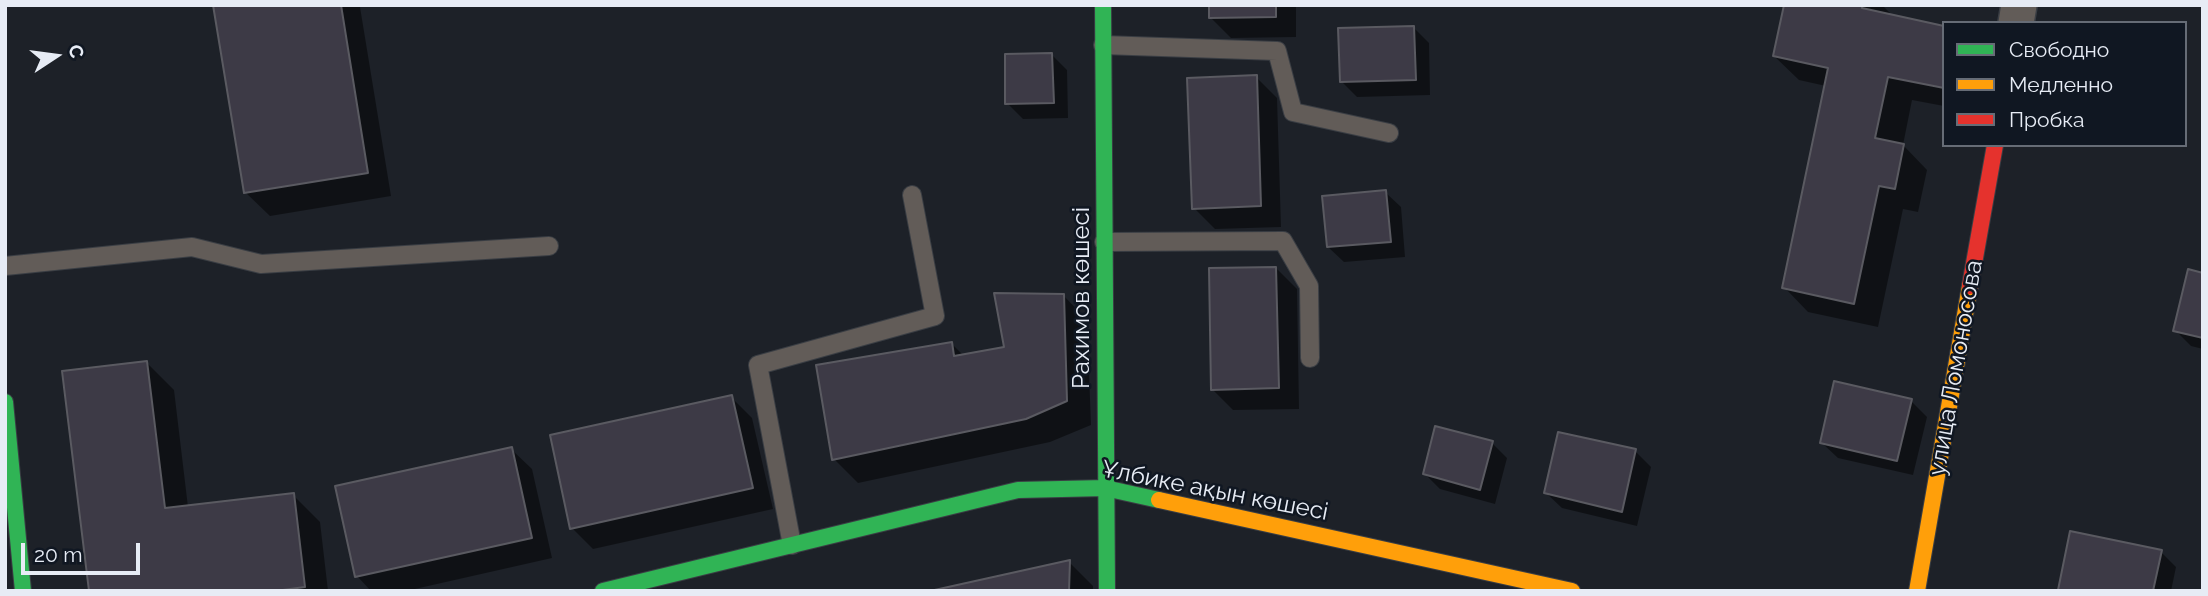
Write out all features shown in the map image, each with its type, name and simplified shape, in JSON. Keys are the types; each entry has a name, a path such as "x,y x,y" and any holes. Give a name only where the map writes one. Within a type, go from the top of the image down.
{"street":[{"name":"Рахимов көшесі","path":"1103,5 1107,591"},
{"name":"улица Ломоносова","path":"1917,591 1994,147"},
{"path":"5,402 23,591"},
{"name":"Ұлбике ақын көшесі","path":"603,591 1018,490 1105,488 1572,591"}],"lane":[{"path":"1103,45 1276,51 1293,112 1389,133"},
{"path":"792,545 758,365 935,316 912,195"},
{"path":"1104,242 1283,241 1309,286 1310,358"},
{"path":"5,266 192,247 261,264 549,246"}],"building":[{"path":"213,5 341,5 368,173 244,193"},
{"path":"1209,5 1276,5 1276,17 1209,18"},
{"path":"1784,5 1862,5 1862,8 1942,26 1942,88 1888,77 1875,138 1904,144 1895,189 1879,186 1854,304 1782,288 1828,68 1773,56"},
{"path":"1414,26 1416,80 1340,82 1338,28"},
{"path":"1052,53 1054,103 1005,104 1005,54"},
{"path":"1257,75 1261,206 1192,209 1187,78"},
{"path":"1386,190 1391,242 1327,247 1322,196"},
{"path":"1276,267 1279,388 1211,390 1209,268"},
{"path":"2188,269 2203,273 2203,338 2173,331"},
{"path":"994,293 1064,294 1067,401 1026,419 832,460 816,365 952,342 954,356 1004,347"},
{"path":"147,361 165,508 294,493 305,587 275,591 89,591 62,371"},
{"path":"1834,381 1912,399 1897,461 1820,443"},
{"path":"732,395 753,488 570,529 550,435"},
{"path":"1435,426 1493,441 1480,490 1423,474"},
{"path":"1558,432 1636,449 1622,512 1544,493"},
{"path":"512,447 532,538 355,577 335,486"},
{"path":"2070,531 2162,550 2153,591 2058,590"},
{"path":"1070,560 1069,591 930,591"}],"traffic: fast":[{"path":"1103,5 1107,591"},
{"path":"5,402 23,591"},
{"path":"603,591 1018,490 1105,488 1159,500"}],"traffic: slow":[{"path":"1917,591 1970,286"},
{"path":"1159,500 1572,591"}],"traffic: jam":[{"path":"1970,286 1995,147"}]}
